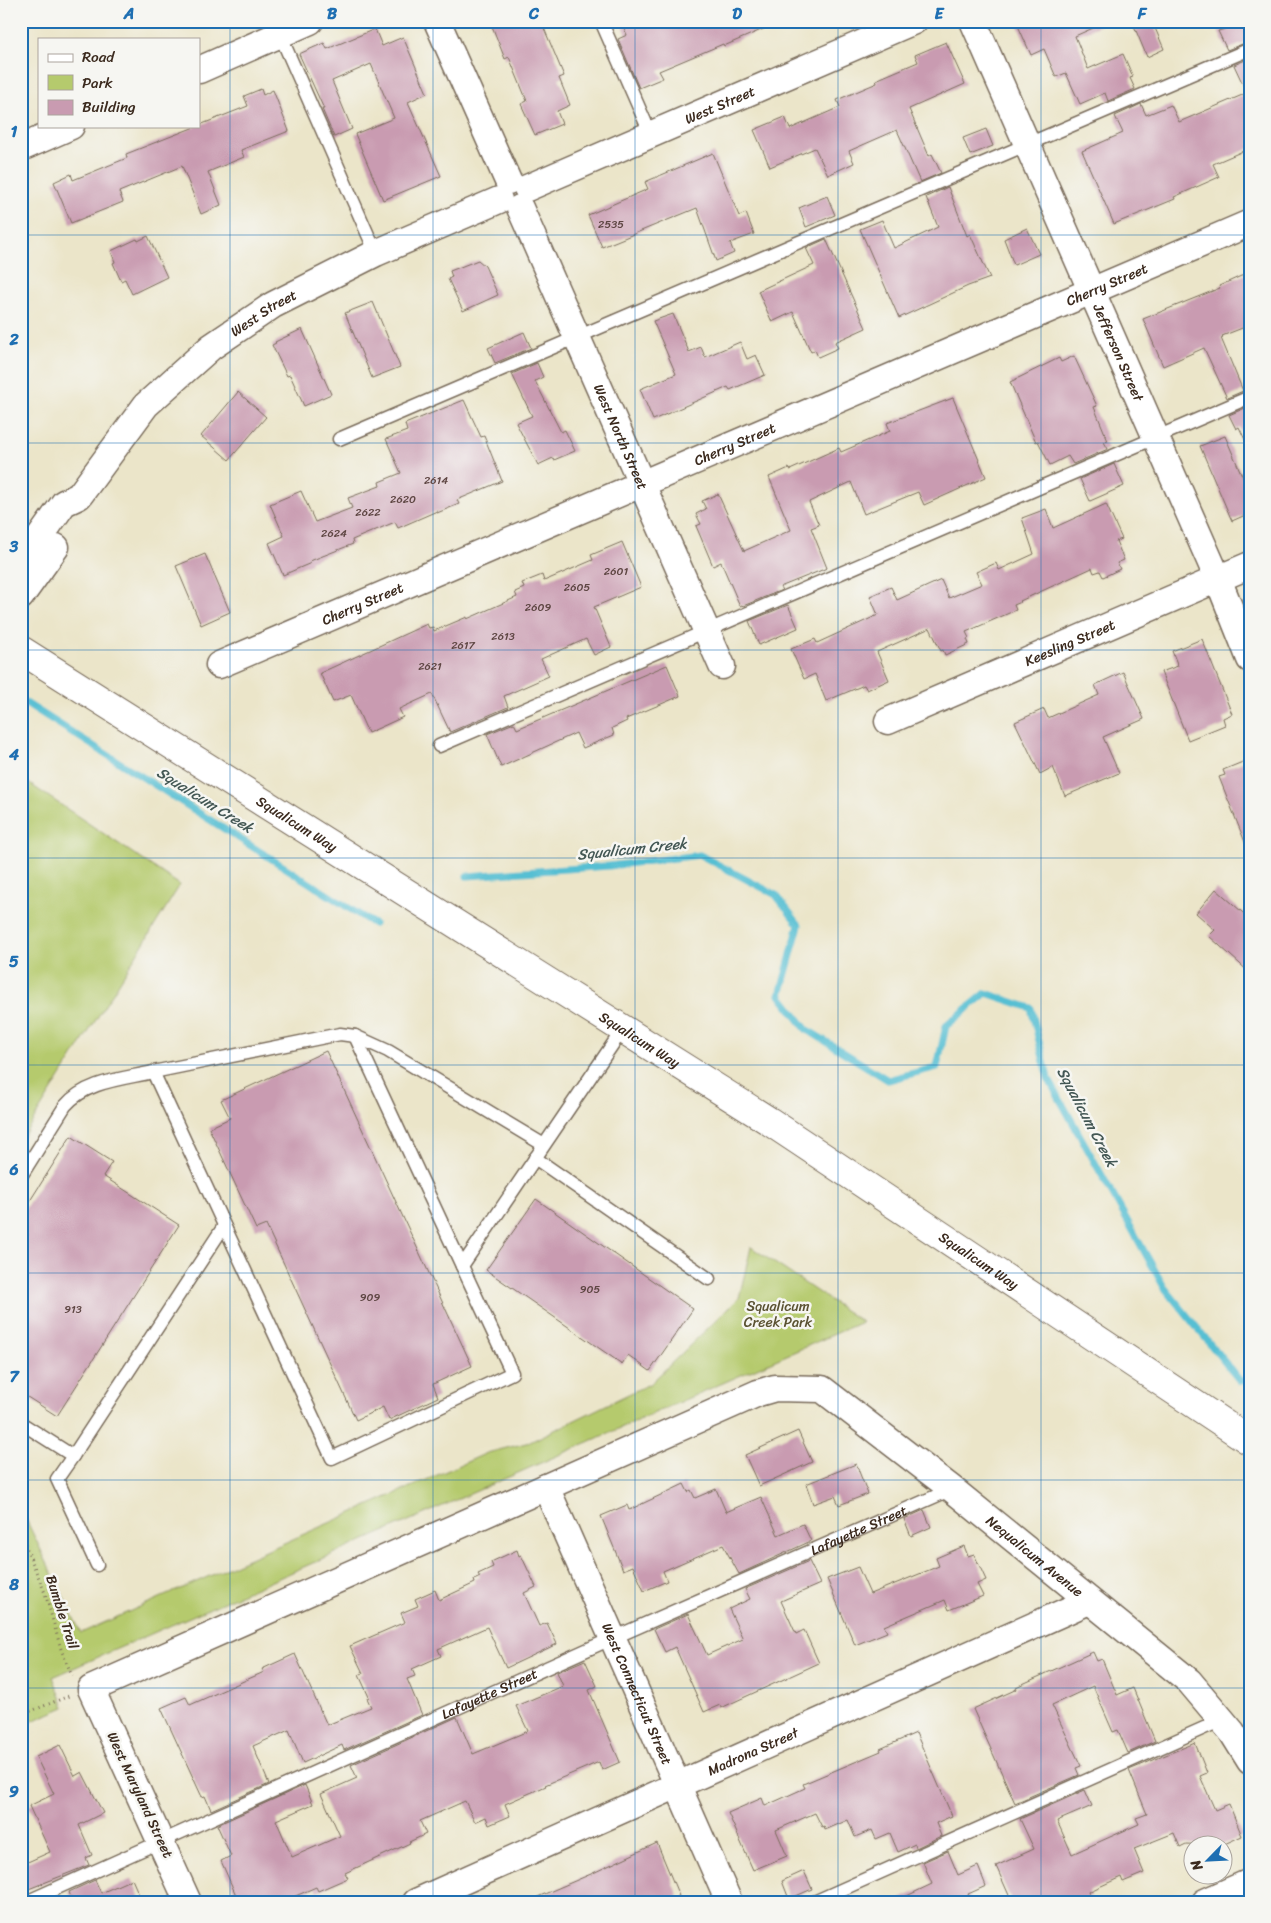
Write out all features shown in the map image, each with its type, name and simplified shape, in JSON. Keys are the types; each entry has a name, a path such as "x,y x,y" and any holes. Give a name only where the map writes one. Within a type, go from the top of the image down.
{"street":[{"path":"200,69 277,28 310,21"},
{"name":"West North Street","path":"437,21 722,666"},
{"name":"West Street","path":"21,564 64,503 79,496 146,405 212,347 273,306 376,253 914,21"},
{"name":"Jefferson Street","path":"973,21 1218,579 1250,660"},
{"path":"21,148 66,128"},
{"name":"Cherry Street","path":"219,665 1250,223"},
{"name":"West Street","path":"21,596 79,514 79,496"},
{"name":"Keesling Street","path":"888,721 1250,565"},
{"name":"Squalicum Way","path":"21,650 769,1121 1250,1441"},
{"name":"Nequalicum Avenue","path":"546,1487 758,1394 775,1388 822,1389 952,1488 1189,1681 1232,1732 1250,1761"},
{"path":"91,1689 546,1487"},
{"name":"West Connecticut Street","path":"546,1487 730,1902"},
{"name":"Madrona Street","path":"416,1902 1089,1601"},
{"name":"West Maryland Street","path":"91,1689 188,1902"},
{"path":"1205,1902 1250,1882"}],"lane":[{"path":"601,21 651,135"},
{"path":"277,28 376,253"},
{"path":"339,439 1250,50"},
{"path":"439,746 1250,397"},
{"path":"462,1266 623,1029"},
{"path":"21,1176 73,1096 100,1084 340,1034 355,1036 388,1051 544,1145"},
{"path":"153,1072 332,1458 512,1373 355,1036"},
{"path":"535,1158 709,1279"},
{"path":"97,1566 57,1480 224,1226"},
{"path":"21,1423 73,1456"},
{"name":"Lafayette Street","path":"26,1902 952,1488"},
{"path":"814,1902 1222,1720"}],"path":[{"name":"Bumble Trail","path":"21,1535 45,1593 61,1649 72,1676 91,1689"},
{"path":"21,1715 91,1689"}],"green space":[{"path":"21,778 180,885 21,1140"},
{"name":"Squalicum Creek Park","path":"751,1247 862,1322 53,1677 65,1707 21,1726 21,1509 81,1633 487,1453 530,1442 651,1383 739,1298"}],"building":[{"path":"490,21 541,21 564,76 559,78 570,105 557,111 562,124 535,135 521,104 527,101 509,57 505,59"},
{"path":"621,21 782,21 659,71 663,78 639,88 618,39 627,35"},
{"path":"1016,21 1109,21 1075,36 1088,69 1123,54 1133,77 1130,78 1135,89 1108,101 1105,93 1080,104 1066,73 1056,77 1044,49 1031,55"},
{"path":"1132,21 1152,21 1164,49 1147,57"},
{"path":"1226,21 1250,21 1250,41 1227,50 1218,31 1229,28"},
{"path":"375,29 382,46 403,37 427,93 408,102 441,176 383,200 355,134 394,118 371,64 332,81 352,129 334,137 322,109 324,109 299,54 324,43 327,49"},
{"path":"946,42 965,84 909,109 929,156 932,154 941,173 920,182 897,130 849,151 854,163 828,175 815,148 770,167 754,130 785,117 790,129 840,107 837,100 877,83 876,80 918,62 915,55"},
{"path":"1250,58 1250,148 1213,164 1219,177 1174,197 1175,199 1114,224 1082,151 1123,133 1115,116 1141,104 1146,115 1171,105 1179,122 1247,93 1234,65"},
{"path":"261,89 263,95 273,90 289,131 241,150 244,157 208,172 221,205 201,214 182,166 119,192 123,202 71,223 54,182 71,174 73,180 127,158 126,154 192,128 200,128 200,125 248,106 244,96"},
{"path":"986,129 993,146 970,155 963,138"},
{"path":"713,153 739,216 746,213 754,234 730,243 734,253 716,261 697,208 602,247 588,215 648,189 645,182"},
{"path":"948,187 967,236 970,234 990,278 968,286 899,318 860,229 882,220 894,248 938,227 926,197"},
{"path":"827,196 835,215 806,227 799,208"},
{"path":"1027,228 1039,254 1014,265 1004,239"},
{"path":"148,236 167,277 132,294 125,279 121,281 113,263 115,262 111,251"},
{"path":"826,239 866,328 835,342 838,348 818,357 815,350 811,352 793,312 772,322 758,291 814,265 806,248"},
{"path":"478,260 485,266 498,295 463,311 448,279 452,277 450,271"},
{"path":"1250,272 1250,325 1221,338 1243,391 1227,398 1204,348 1163,366 1143,319 1220,288 1219,286"},
{"path":"373,302 400,367 372,378 345,313"},
{"path":"673,314 689,352 701,347 705,357 740,342 747,359 756,355 765,375 730,390 728,387 653,420 640,389 676,374 653,321"},
{"path":"302,329 331,394 304,406 290,375 287,376 272,345"},
{"path":"524,332 531,348 495,363 488,348"},
{"path":"1074,356 1097,406 1094,407 1108,441 1104,442 1108,449 1073,464 1068,456 1050,465 1038,441 1036,442 1010,382 1059,358 1061,362"},
{"path":"537,363 543,377 535,381 561,432 565,430 575,451 538,465 516,423 532,416 512,374"},
{"path":"238,392 266,417 229,460 201,436"},
{"path":"953,398 986,477 924,505 918,492 864,514 851,482 809,502 819,525 811,528 827,568 780,587 782,590 740,606 721,562 713,566 696,526 701,524 696,514 706,509 702,501 718,494 744,551 791,530 769,477 789,468 790,470 839,448 841,452 890,431 887,423"},
{"path":"464,400 481,437 484,436 502,481 457,500 459,504 437,513 437,511 398,528 395,522 352,540 353,544 310,561 311,563 283,575 269,543 284,536 270,504 301,491 315,522 352,508 348,498 380,486 379,482 401,473 386,439 407,431 405,424"},
{"path":"1250,406 1250,443 1247,444 1239,427 1236,429 1229,415"},
{"path":"1225,436 1250,494 1250,513 1232,521 1200,446"},
{"path":"1114,464 1124,486 1090,501 1080,479"},
{"path":"1106,504 1122,539 1116,541 1124,560 1117,563 1120,569 1103,577 1100,571 1094,573 1092,568 1020,601 1014,605 1016,610 966,632 969,644 945,655 943,650 941,651 930,628 877,652 889,680 867,690 864,685 826,701 815,674 804,679 791,649 815,639 817,643 878,615 870,596 891,587 897,600 941,580 949,598 982,584 976,572 996,563 999,570 1034,554 1022,518 1046,509 1053,528"},
{"path":"622,542 641,587 594,607 611,647 594,655 586,639 541,659 549,676 504,696 508,707 450,732 432,694 399,709 403,717 368,733 351,695 333,702 320,673 427,624 429,628 433,627 434,631 467,617 467,619 517,597 515,592 524,588 522,583 542,575 544,581 593,560 591,555"},
{"path":"205,554 230,612 201,625 176,566"},
{"path":"788,605 798,628 759,645 749,621"},
{"path":"1202,639 1232,714 1223,718 1225,725 1188,740 1161,672 1178,666 1172,651"},
{"path":"667,665 680,696 626,719 627,721 612,728 614,735 583,748 576,733 501,767 487,734 514,723 517,729"},
{"path":"1123,672 1144,719 1103,737 1119,773 1065,796 1053,767 1040,774 1015,722 1044,709 1048,718 1099,695 1095,685"},
{"path":"1250,759 1249,852 1219,777 1225,775 1223,770"},
{"path":"1216,889 1250,919 1250,973 1209,936 1215,930 1196,913"},
{"path":"326,1051 472,1366 433,1384 438,1397 389,1420 383,1407 356,1420 266,1225 256,1229 209,1128 230,1118 221,1100"},
{"path":"71,1136 112,1162 103,1176 179,1225 57,1416 21,1393 21,1215"},
{"path":"536,1199 693,1309 650,1371 628,1355 622,1364 486,1270"},
{"path":"798,1431 812,1462 759,1486 745,1455"},
{"path":"856,1464 868,1494 839,1505 835,1496 813,1504 806,1484"},
{"path":"684,1484 688,1492 691,1490 695,1498 716,1489 726,1512 761,1497 778,1535 803,1524 811,1541 739,1574 723,1545 663,1571 667,1581 644,1591 633,1566 623,1570 601,1516 627,1505 629,1510"},
{"path":"924,1510 931,1527 911,1536 904,1519"},
{"path":"964,1546 968,1556 974,1554 986,1580 977,1584 983,1596 949,1610 945,1600 884,1626 887,1632 855,1645 827,1579 858,1567 870,1594 939,1566 936,1558"},
{"path":"517,1550 536,1587 524,1593 539,1626 547,1623 557,1644 506,1668 487,1627 438,1649 441,1656 412,1669 415,1676 407,1679 422,1715 344,1750 342,1745 303,1763 289,1730 253,1746 269,1784 211,1810 205,1796 202,1797 161,1708 186,1697 190,1705 264,1672 262,1669 295,1654 327,1725 371,1707 367,1698 369,1697 359,1675 363,1673 350,1646 405,1622 401,1613 418,1606 415,1599 435,1590 439,1600 475,1583 474,1580 480,1577 478,1574 493,1567 491,1562"},
{"path":"809,1561 820,1584 781,1601 796,1634 804,1630 819,1663 721,1708 720,1705 704,1712 675,1647 665,1652 654,1629 688,1614 707,1655 743,1639 729,1609 750,1599 745,1589"},
{"path":"1093,1652 1097,1661 1102,1659 1117,1695 1133,1688 1155,1741 1128,1753 1118,1730 1113,1732 1093,1686 1052,1705 1081,1766 1076,1768 1079,1775 1015,1803 973,1709"},
{"path":"585,1660 597,1686 589,1690 620,1762 602,1770 599,1762 505,1804 510,1816 489,1825 486,1817 475,1822 465,1801 420,1821 426,1834 345,1873 348,1878 318,1891 316,1887 282,1902 239,1902 221,1861 231,1856 217,1825 305,1785 313,1804 276,1820 292,1857 340,1836 321,1794 357,1778 351,1765 457,1717 473,1754 528,1731 516,1706 563,1686 557,1672"},
{"path":"916,1733 952,1816 936,1823 941,1836 916,1848 915,1844 898,1852 890,1833 876,1839 872,1830 855,1837 848,1820 825,1830 815,1813 776,1830 787,1856 753,1870 728,1813 762,1798 765,1806 805,1788 803,1784 881,1751 880,1749"},
{"path":"1195,1743 1207,1773 1200,1776 1215,1810 1229,1804 1242,1836 1234,1840 1234,1836 1184,1836 1184,1845 1180,1847 1174,1833 1134,1849 1144,1873 1123,1882 1121,1877 1088,1892 1090,1896 1078,1902 1012,1902 996,1866 1034,1849 1020,1819 1085,1790 1092,1806 1057,1821 1072,1854 1139,1824 1136,1818 1147,1814 1129,1770"},
{"path":"60,1745 75,1776 82,1772 103,1813 79,1825 92,1855 86,1858 89,1865 21,1892 21,1865 50,1852 29,1806 54,1794 36,1757"},
{"path":"657,1843 679,1896 665,1902 526,1902 591,1874"},
{"path":"948,1851 958,1875 978,1866 986,1886 968,1894 972,1902 894,1902 932,1884 923,1862"},
{"path":"804,1871 812,1889 789,1899 782,1881"},
{"path":"132,1879 142,1902 73,1902 69,1892 95,1880 101,1893"}],"waterway":[{"name":"Squalicum Creek","path":"21,700 374,924"},
{"name":"Squalicum Creek","path":"467,876 609,866 700,855 776,895 799,925 780,995 806,1029 888,1080 937,1067 946,1026 986,993 1031,1008 1048,1078 1164,1287 1240,1381 1250,1381"}]}
